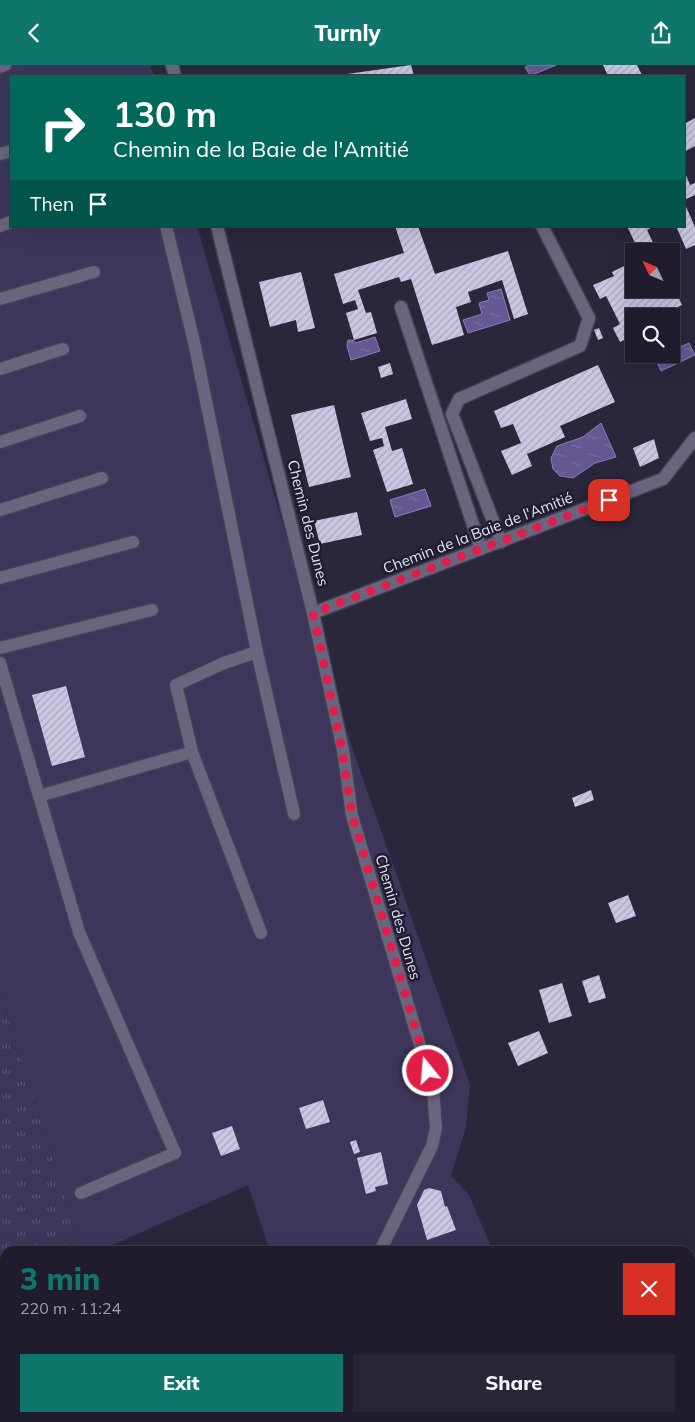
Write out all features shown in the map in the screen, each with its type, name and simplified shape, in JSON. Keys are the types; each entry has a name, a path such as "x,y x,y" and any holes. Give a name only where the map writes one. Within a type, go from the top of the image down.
{"street":[{"path":"0,67 5,65"},
{"path":"166,227 194,342 257,652 294,814"},
{"name":"Chemin des Dunes","path":"217,227 313,613 342,750 352,815 433,1089 436,1128 432,1146 382,1246"},
{"path":"501,542 452,414 459,399 580,346 589,318 543,227"},
{"path":"0,299 94,272"},
{"path":"402,307 480,549"},
{"path":"0,369 63,349"},
{"path":"0,442 80,416"},
{"name":"Chemin de la Baie de l'Amitié","path":"313,613 663,479 695,438"},
{"path":"0,510 102,478"},
{"path":"0,578 133,542"},
{"path":"0,648 152,610"},
{"path":"257,652 224,663 176,685 192,752 260,933"},
{"path":"0,663 79,933 175,1153 81,1193"},
{"path":"39,796 192,752"}],"green space":[{"path":"0,65 150,65 154,75 10,75 10,227 197,227 309,616 356,759 470,1085 466,1127 451,1176 469,1195 491,1246 268,1246 248,1185 110,1246 80,1246 0,991"},
{"path":"0,991 80,1246 0,1246"}],"water":[{"path":"530,65 556,65 532,75 529,75 525,67"},
{"path":"501,289 510,320 468,333 463,320 482,314 479,303 489,300 487,293"},
{"path":"375,337 380,351 351,360 347,346 348,340 353,340 356,343"},
{"path":"689,343 695,355 680,362 680,347"},
{"path":"657,363 678,363 661,371"},
{"path":"601,423 616,457 595,463 573,478 560,476 553,469 551,458 557,446 583,437"},
{"path":"425,489 431,506 395,517 390,500"}],"building":[{"path":"411,65 414,75 340,75"},
{"path":"603,65 637,65 642,75 608,75"},
{"path":"695,118 695,146 685,151 685,123"},
{"path":"685,172 690,185 695,183 695,195 685,200"},
{"path":"685,204 695,227 695,245 686,249 676,227 685,227"},
{"path":"395,227 418,227 435,274 508,251 528,314 514,319 502,280 468,292 471,302 456,307 464,335 432,345 411,279 401,282 399,277 358,290 366,313 371,312 377,333 354,340 346,313 358,309 355,300 343,304 334,274 404,253"},
{"path":"627,227 652,227 647,230 653,243 635,243"},
{"path":"625,266 625,298 679,298 682,305 675,308 625,308 625,340 620,342 613,328 620,324 606,296 600,299 593,285 614,276 612,272"},
{"path":"301,272 315,328 298,332 296,320 270,327 259,282"},
{"path":"599,328 603,338 598,340 594,330"},
{"path":"390,363 393,374 381,378 378,367"},
{"path":"598,365 615,402 560,426 565,437 527,454 532,466 512,475 501,451 521,443 513,424 501,428 494,411"},
{"path":"406,399 412,419 385,427 392,451 402,448 413,484 387,492 373,450 384,446 382,438 370,441 361,413"},
{"path":"334,405 351,477 309,487 291,415"},
{"path":"654,439 659,458 640,467 633,448"},
{"path":"357,512 362,535 320,544 314,521"},
{"path":"66,686 85,757 52,766 32,695"},
{"path":"591,790 594,800 575,807 572,798"},
{"path":"628,895 636,916 616,923 608,903"},
{"path":"599,975 606,998 589,1003 582,981"},
{"path":"562,983 572,1016 549,1023 539,990"},
{"path":"539,1031 548,1053 518,1066 508,1043"},
{"path":"323,1100 330,1122 306,1129 299,1108"},
{"path":"232,1126 240,1149 221,1156 212,1133"},
{"path":"356,1140 360,1152 354,1154 350,1142"},
{"path":"381,1152 388,1184 375,1187 376,1191 366,1194 357,1158"},
{"path":"429,1188 441,1191 445,1207 447,1206 456,1230 427,1240 417,1205 424,1190"}],"route":[{"path":"428,1071 352,815 342,750 313,613 609,500"}]}
